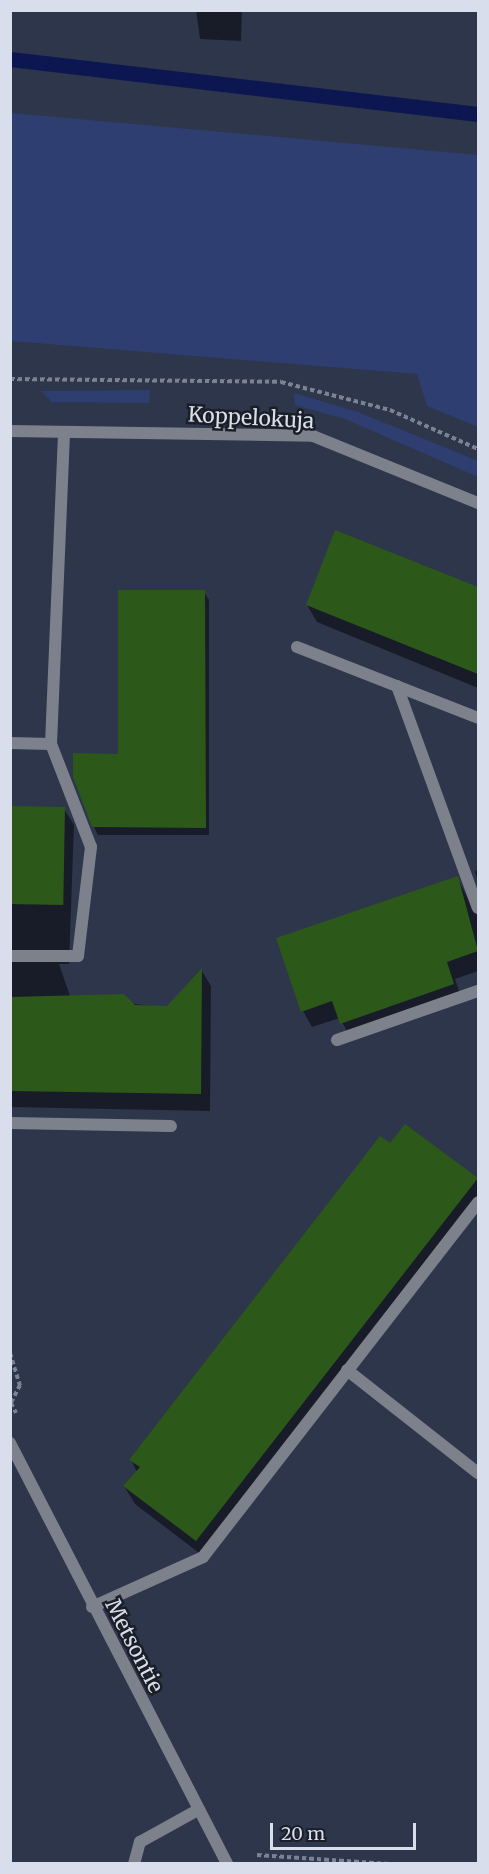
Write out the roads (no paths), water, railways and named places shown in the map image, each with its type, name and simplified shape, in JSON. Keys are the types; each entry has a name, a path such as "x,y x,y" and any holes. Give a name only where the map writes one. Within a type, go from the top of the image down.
{"street":[{"name":"Koppelokuja","path":"10,431 313,436 478,503"},
{"path":"10,956 78,956 91,847 51,744 64,432"},
{"path":"297,647 478,718"},
{"path":"397,686 478,908"},
{"path":"10,743 51,744"},
{"path":"337,1040 478,991"},
{"path":"10,1123 171,1126"},
{"path":"92,1607 203,1557 478,1202"},
{"path":"347,1370 478,1473"},
{"name":"Metsontie","path":"10,1443 92,1607 227,1863"},
{"path":"134,1863 140,1842 198,1810"}],"waterway":[{"path":"10,59 478,114"}]}
